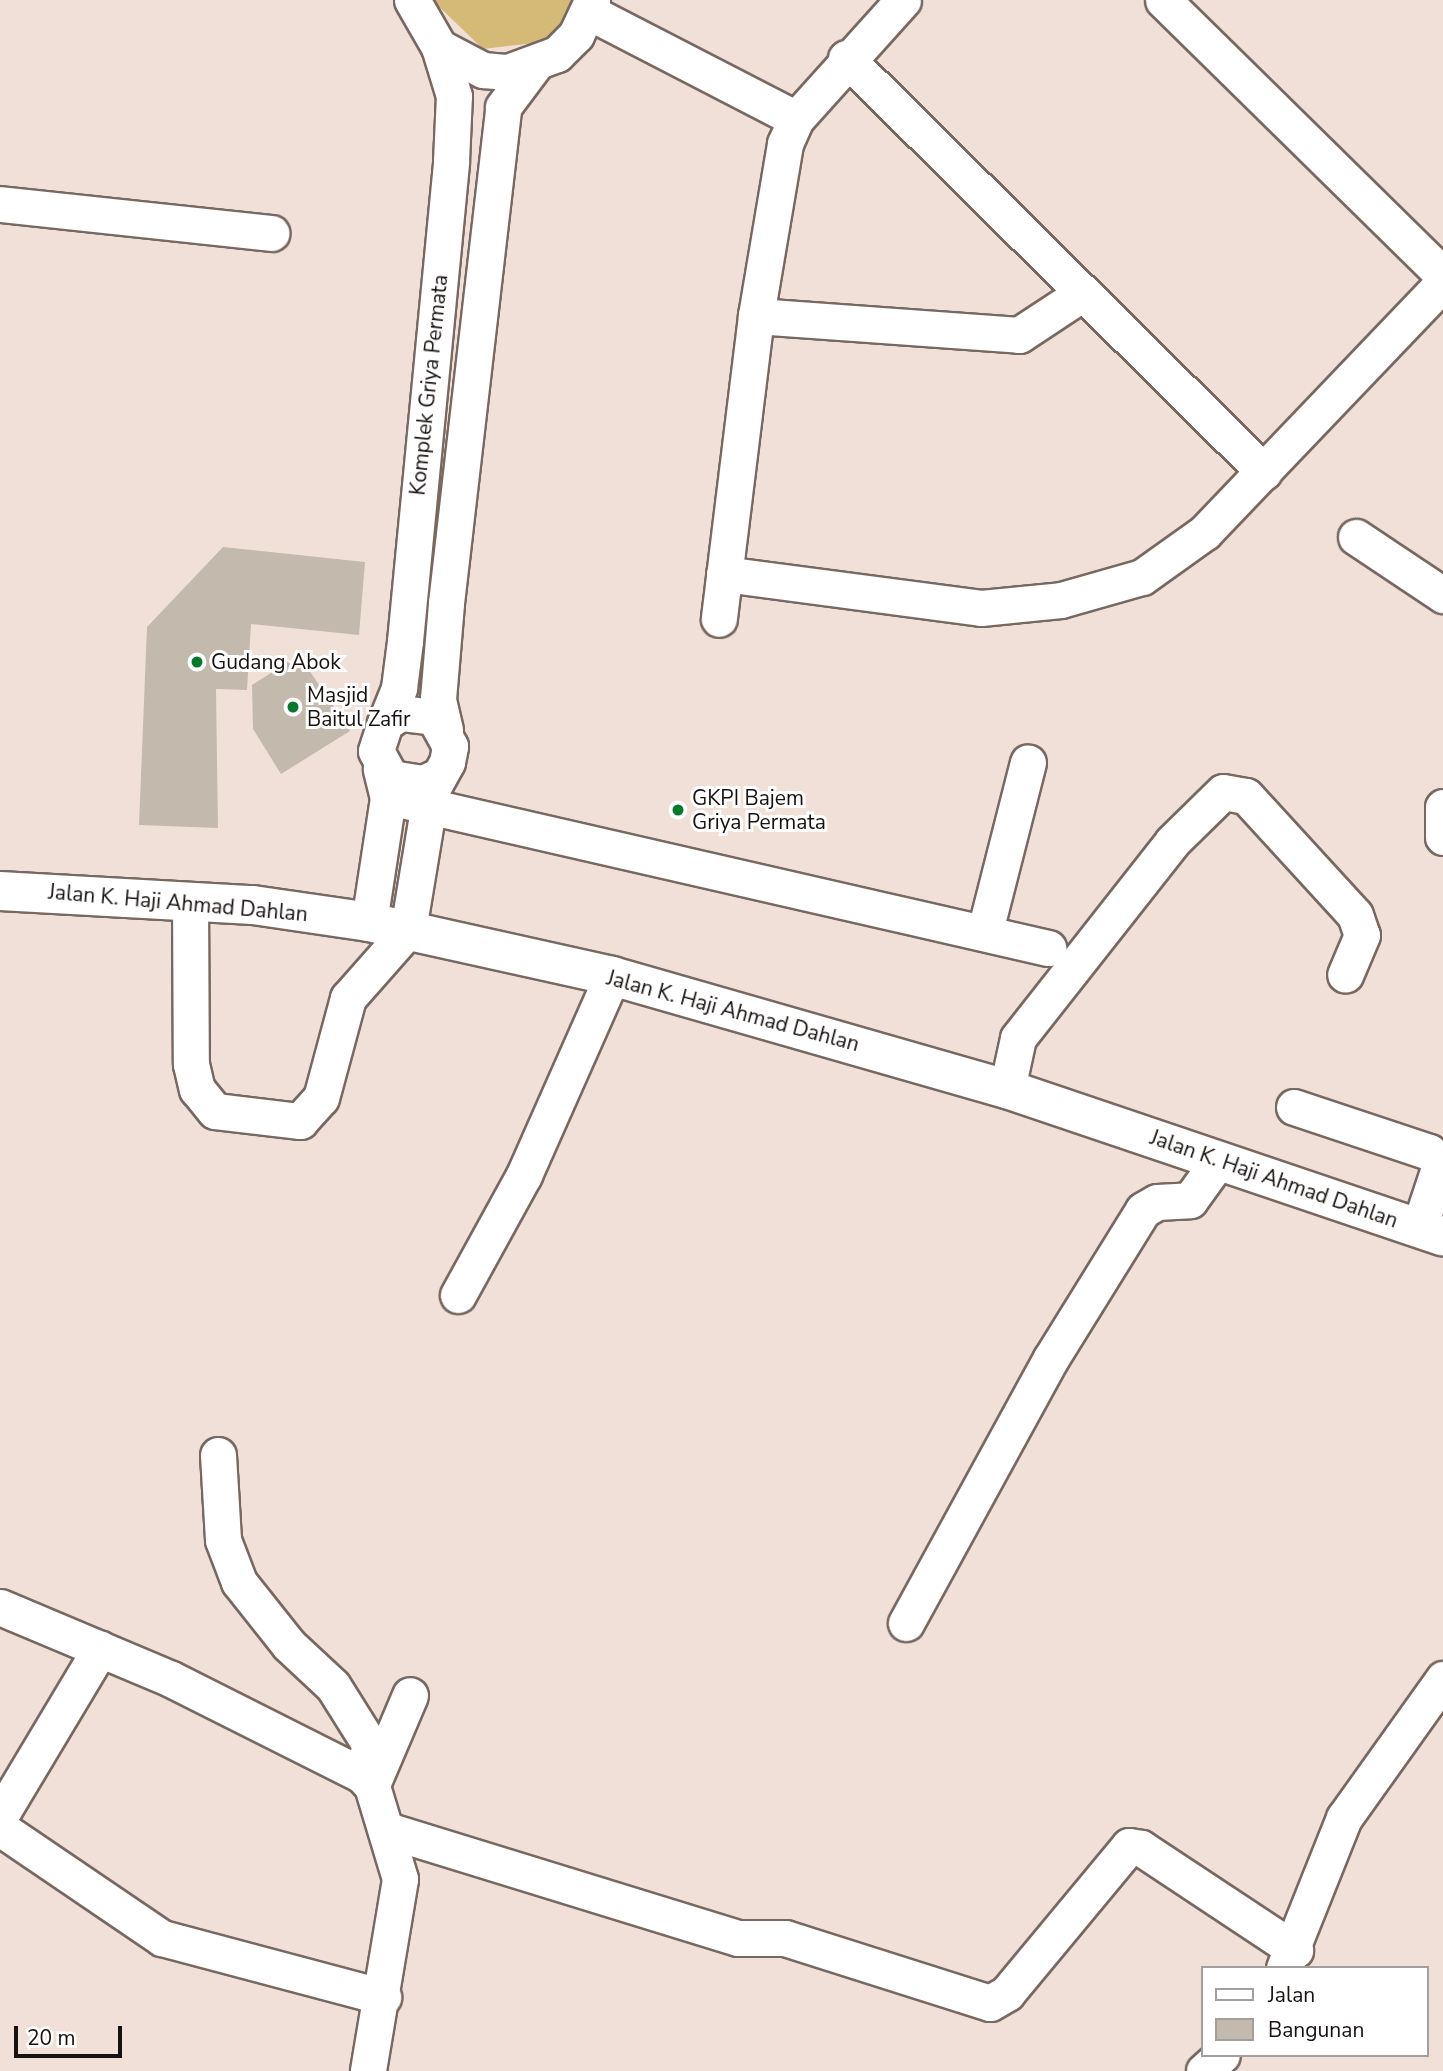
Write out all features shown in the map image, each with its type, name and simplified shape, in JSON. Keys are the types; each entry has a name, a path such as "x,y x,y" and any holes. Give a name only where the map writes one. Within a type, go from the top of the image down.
{"main road":[{"name":"Jalan K. Haji Ahmad Dahlan","path":"0,891 190,900 370,915 409,924 612,976 1007,1088 1431,1233"}],"street":[{"path":"719,619 756,316 785,144 796,119 846,58 903,0"},
{"path":"1163,0 1443,275"},
{"path":"409,2 439,47 483,70 533,67 567,45 590,6 796,119"},
{"name":"Komplek Griya Permata","path":"385,723 399,688 405,641 451,161 454,96 439,47"},
{"path":"846,58 1264,472"},
{"name":"Komplek Griya Permata","path":"445,730 438,699 446,603 503,107 533,67"},
{"path":"451,161 496,166"},
{"path":"0,204 271,233"},
{"path":"724,574 981,608 1061,600 1142,578 1205,532 1443,283"},
{"path":"756,316 1019,335 1083,293"},
{"path":"1356,537 1443,595"},
{"path":"190,900 191,1064 197,1089 215,1111 285,1124 313,1113 348,998 409,924 433,790 450,746 445,730 417,711 385,723 377,736 384,782 382,840 370,915"},
{"path":"985,931 1028,762"},
{"path":"384,782 433,790 1048,948"},
{"path":"1007,1088 1018,1038 1172,842 1223,792 1246,796 1355,915 1362,935 1345,975"},
{"path":"1443,807 1443,837"},
{"path":"458,1295 524,1175 612,976"},
{"path":"1294,1107 1429,1152 1441,1162 1431,1233"},
{"path":"906,1623 1050,1360 1143,1210 1157,1202 1190,1200 1219,1160"},
{"path":"218,1455 223,1540 239,1582 289,1645 333,1686 370,1745 367,1781 387,1830 400,1878 383,1997 368,2071"},
{"path":"0,1607 100,1649 367,1781"},
{"path":"0,1816 100,1649"},
{"path":"387,1830 738,1938 785,1938 989,2003 1007,1993 1129,1846 1141,1848 1289,1959 1344,1818 1443,1679"},
{"path":"367,1781 410,1695"},
{"path":"0,1828 162,1938 383,1997"},
{"path":"1204,2071 1220,2057"}],"shaded area":[{"path":"432,0 578,0 551,41 483,49"}],"building":[{"name":"Gudang Abok","path":"223,547 365,562 359,635 251,624 247,690 216,689 218,828 139,825 147,627"},
{"name":"Masjid Baitul Zafir","path":"299,655 350,731 281,774 253,729 252,685"}],"place":[{"name":"Gudang Abok","path":"197,662"},
{"name":"Masjid Baitul Zafir","path":"293,707"},
{"name":"GKPI Bajem Griya Permata","path":"678,810"}]}
